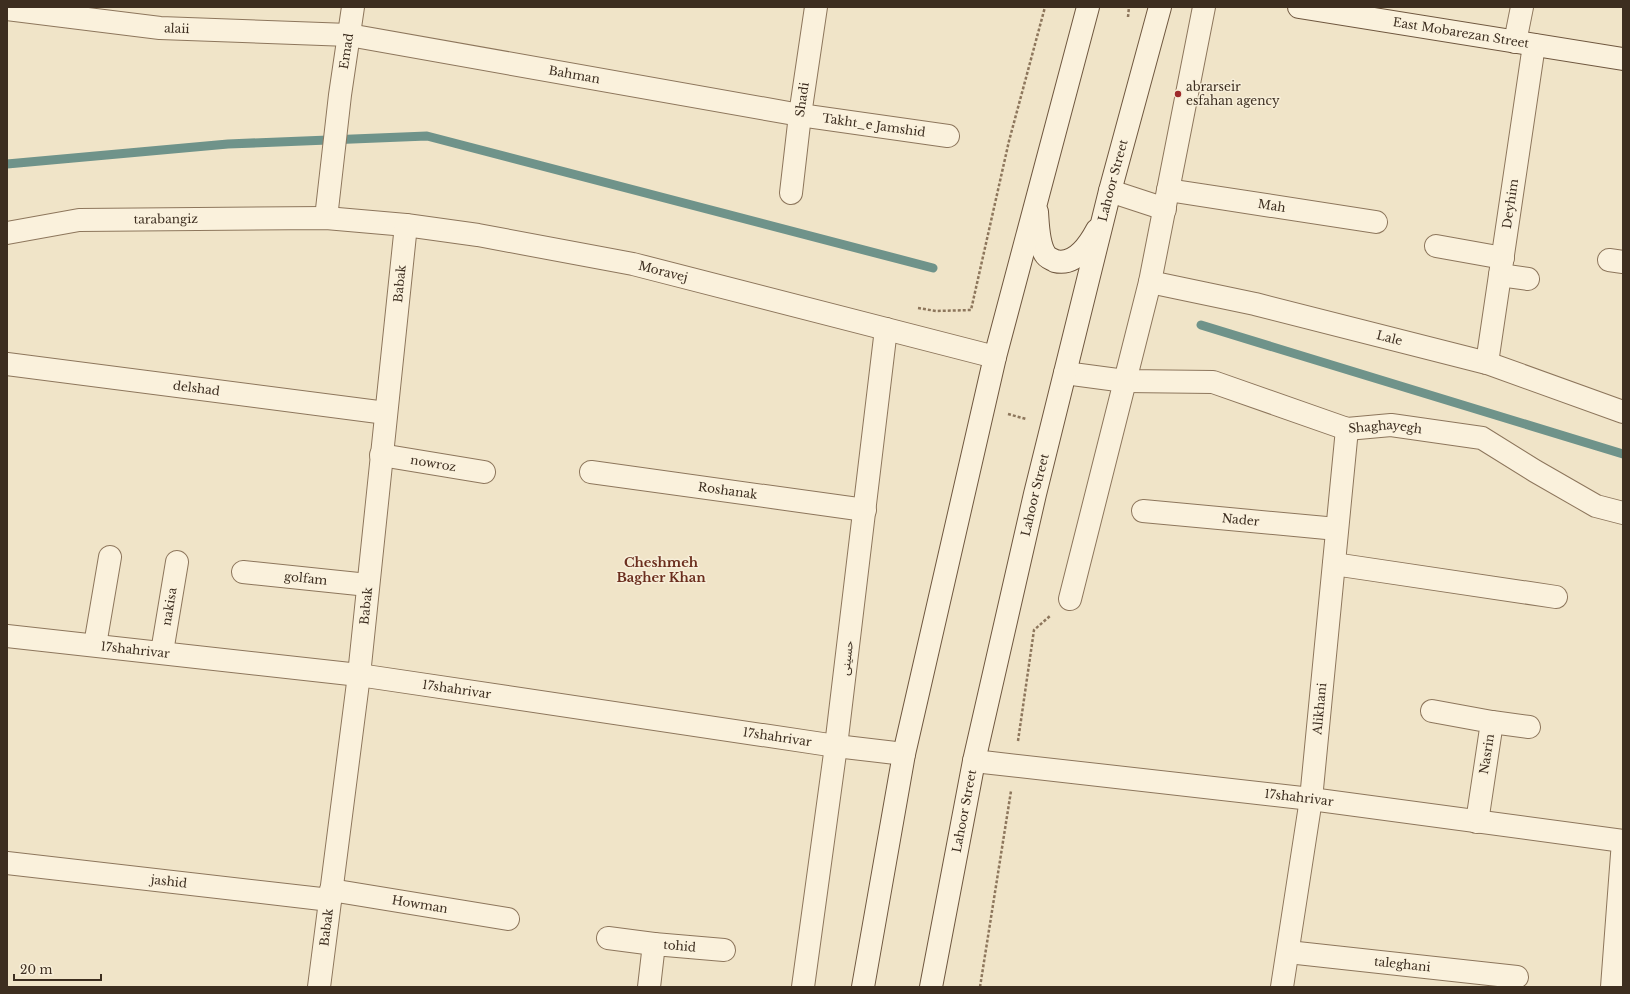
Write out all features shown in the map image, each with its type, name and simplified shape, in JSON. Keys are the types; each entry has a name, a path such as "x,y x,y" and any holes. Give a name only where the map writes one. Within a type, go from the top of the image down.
{"street":[{"name":"Emad","path":"326,218 340,95 353,7"},
{"name":"Shadi","path":"792,193 800,115 816,7"},
{"path":"863,987 904,754 995,357 1088,7"},
{"name":"Lahoor Street","path":"931,987 974,761 1052,426 1110,191 1160,7"},
{"path":"1070,599 1150,282 1204,7"},
{"name":"East Mobarezan Street","path":"1299,7 1623,59"},
{"name":"Deyhim","path":"1487,364 1502,267 1524,43 1522,7"},
{"name":"alaii","path":"7,9 160,28 349,35"},
{"name":"Bahman","path":"349,35 800,115"},
{"name":"Takht_e Jamshid","path":"800,115 948,136"},
{"name":"Mah","path":"1110,191 1166,200 1376,222"},
{"path":"1036,199 1042,247 1046,256 1058,261 1065,261 1081,253 1089,244 1105,215"},
{"name":"Moravej","path":"326,218 406,225 478,235 633,264 995,357"},
{"name":"tarabangiz","path":"7,233 79,220 326,218"},
{"name":"Babak","path":"319,987 359,675 406,225"},
{"path":"1436,246 1502,267 1528,278"},
{"name":"Lale","path":"1150,282 1255,304 1487,364 1623,412"},
{"name":"حسینی","path":"803,987 836,746 886,329"},
{"name":"delshad","path":"7,364 386,413"},
{"name":"Shaghayegh","path":"1065,373 1125,381 1213,382 1347,429 1392,425 1482,438 1535,472 1596,506 1623,512"},
{"name":"Alikhani","path":"1282,987 1311,799 1347,429"},
{"name":"nowroz","path":"382,455 484,472"},
{"name":"Roshanak","path":"591,472 864,510"},
{"name":"Nader","path":"1143,511 1337,529"},
{"path":"95,645 110,557"},
{"name":"nakisa","path":"162,652 177,562"},
{"path":"1334,564 1556,597"},
{"name":"golfam","path":"243,572 368,585"},
{"name":"17shahrivar","path":"7,636 359,675 836,746 904,754"},
{"name":"Nasrin","path":"1432,711 1492,722 1477,822"},
{"path":"1492,722 1529,727"},
{"name":"17shahrivar","path":"974,761 1311,799 1623,841"},
{"path":"1612,987 1623,841"},
{"name":"jashid","path":"7,863 331,895"},
{"name":"Howman","path":"331,895 508,919"},
{"path":"608,938 654,944"},
{"name":"tohid","path":"649,987 654,944 724,950"},
{"name":"taleghani","path":"1288,952 1516,977"}],"path":[{"path":"912,336 916,308 936,311 971,310 1010,141 1045,7"},
{"path":"984,408 1052,426"}],"waterway":[{"path":"7,164 228,144 427,136 933,268"},
{"path":"1201,325 1623,454"}],"place":[{"name":"abrarseir esfahan agency","path":"1178,94"}],"district":[{"name":"Cheshmeh Bagher Khan","path":"661,570"}]}
